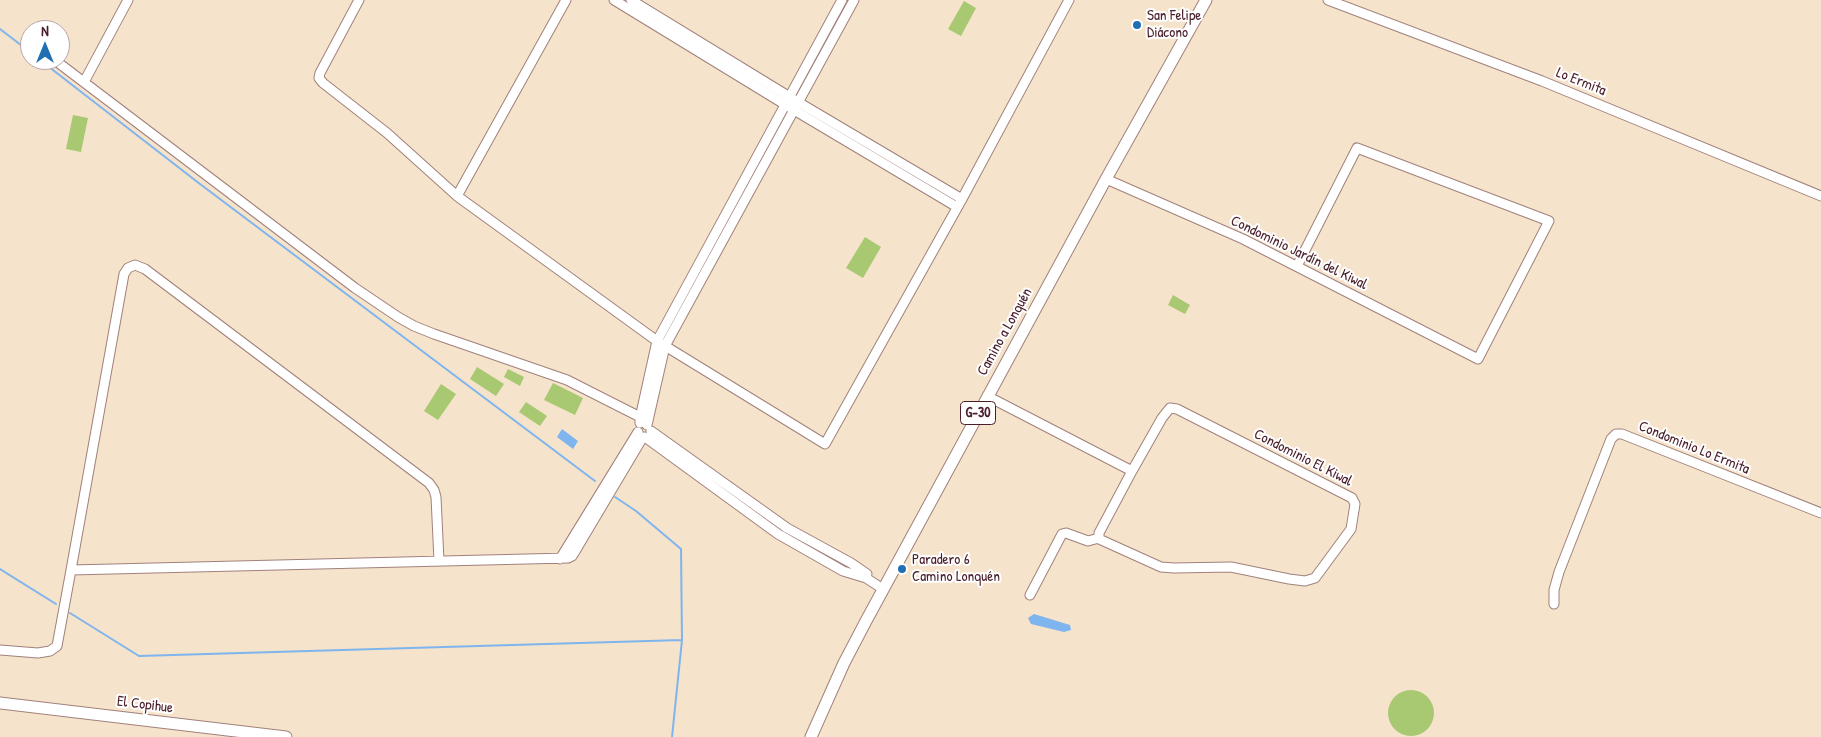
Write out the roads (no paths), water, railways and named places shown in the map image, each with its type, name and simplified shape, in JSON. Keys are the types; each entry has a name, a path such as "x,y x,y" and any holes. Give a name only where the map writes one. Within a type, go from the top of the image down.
{"main road":[{"name":"Camino a Lonquén","path":"811,737 847,656 884,586 1206,0"},
{"name":"El Copihue","path":"0,703 286,737"}],"street":[{"path":"84,82 128,0"},
{"path":"359,0 320,73 319,78 322,83 387,133 457,196 661,344 825,444 1069,0"},
{"path":"457,196 566,0"},
{"path":"614,0 959,203"},
{"path":"631,0 787,101"},
{"path":"71,570 568,558 575,552 644,428 661,344 787,101 842,0"},
{"path":"661,344 854,0"},
{"name":"Lo Ermita","path":"1328,0 1542,81 1821,196"},
{"path":"68,70 355,288 398,317 434,334 567,380 644,428 787,528 884,586"},
{"name":"Condominio Jardín del Kiwal","path":"1106,179 1243,239 1478,359 1548,221 1357,148 1297,266"},
{"path":"0,650 38,653 50,651 59,641 124,274 128,268 135,265 145,269 429,483 436,497 439,561"},
{"path":"987,396 1132,471"},
{"name":"Condominio El Kiwal","path":"1170,408 1174,408 1350,496 1355,504 1353,523 1348,534 1318,576 1307,581 1276,577 1231,567 1174,568 1161,566 1103,542 1099,538 1099,534 1132,471 1164,413 1170,408"},
{"name":"Condominio Lo Ermita","path":"1554,604 1554,590 1559,572 1610,439 1616,434 1622,434 1821,513"},
{"path":"1030,595 1062,534 1066,533 1088,541 1099,538"}],"water":[{"path":"562,429 578,441 573,449 557,437"},
{"path":"1034,614 1070,625 1071,630 1064,632 1031,624 1028,618"}],"waterway":[{"path":"0,29 20,44"},
{"path":"53,70 200,184 595,481"},
{"path":"615,497 636,511 681,549 682,640 672,737"},
{"path":"0,569 56,604"},
{"path":"70,613 139,656 682,640"}],"place":[{"name":"San Felipe Diácono","path":"1137,25"},
{"name":"Paradero 6 Camino Lonquén","path":"902,569"}]}
